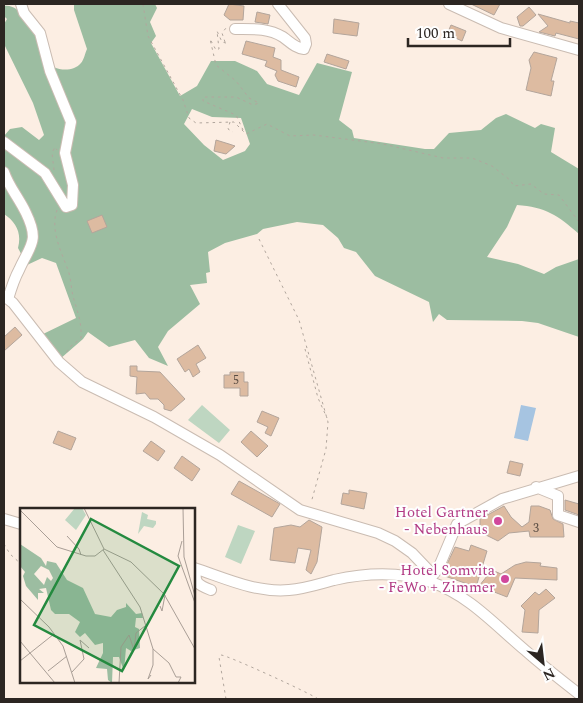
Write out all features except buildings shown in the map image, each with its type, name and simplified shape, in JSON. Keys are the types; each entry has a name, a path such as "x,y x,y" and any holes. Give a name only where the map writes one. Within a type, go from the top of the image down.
{"street":[{"path":"4,142 27,157 45,173 68,208 74,203 73,186 65,153 71,122 50,71 40,33 24,13 21,4"},
{"path":"231,28 265,30 283,37 298,49 304,49 306,44 305,38 278,4"},
{"path":"455,5 501,28 579,50"},
{"path":"4,172 7,183 25,210 33,238 32,247 6,297 64,367 82,382 154,417 220,455 310,514 378,533 395,541 412,553 433,579 472,604 549,671 579,694"},
{"path":"433,579 456,524 502,499 536,487 579,476"},
{"path":"536,487 558,496 558,515 579,522"},
{"path":"4,519 20,524"},
{"path":"195,568 255,589 274,590 290,590 372,574 433,579"},
{"path":"195,581 197,584 211,590"}],"path":[{"path":"143,4 148,36 183,100 189,118 196,123 230,122 238,124 244,133"},
{"path":"231,28 222,33 226,43 222,42 215,33 219,49 216,50 210,39 216,65 236,81 250,98 259,103 253,105 236,97 203,97 202,101 236,115 244,133"},
{"path":"230,122 228,129 234,132"},
{"path":"244,133 252,132 267,124 290,136 314,135 383,144 443,158 472,158 492,166 510,180 514,186 520,187 531,184 544,194 559,195 579,222"},
{"path":"54,171 52,152 55,147 58,152 65,153"},
{"path":"61,199 54,217 57,244 68,272 73,296 82,322 81,338 70,347 62,360 64,367"},
{"path":"260,239 286,289 299,320 327,419 328,439 316,480 310,514"},
{"path":"305,349 316,391 327,419"},
{"path":"4,544 10,554 20,563"},
{"path":"226,699 219,657 221,655 318,699"}],"green space":[{"path":"74,4 155,4 157,8 150,22 156,36 151,43 180,96 197,86 211,61 235,61 257,71 267,84 299,95 317,63 352,72 339,120 352,130 354,138 434,149 449,133 481,130 496,118 506,114 535,128 541,124 555,128 551,152 579,169 579,234 551,213 517,205 507,227 487,257 518,264 544,274 556,267 579,259 579,337 538,323 522,321 447,320 439,314 433,322 429,302 375,276 356,252 344,248 338,238 323,225 297,222 263,229 257,234 225,243 208,252 210,272 206,273 207,283 190,285 200,304 168,331 158,347 168,366 149,358 135,340 109,347 88,332 83,339 60,359 41,335 76,318 56,263 42,258 27,265 18,248 19,237 17,228 4,214 4,136 10,129 22,127 39,140 44,135 33,103 4,44 4,24 7,19 4,16 4,6 10,6 20,12 39,39 46,61 53,67 63,70 73,68 81,63 87,49 74,10","holes":["192,109 212,117 241,118 250,144 245,151 223,160 204,145 184,124"]},
{"path":"202,405 230,430 219,443 188,420"},
{"path":"238,525 255,531 241,564 225,557"}],"water":[{"path":"521,405 536,408 528,441 514,438"}],"place":[{"name":"Hotel Gartner - Nebenhaus","path":"498,521"},
{"name":"Hotel Somvita - FeWo + Zimmer","path":"505,579"}]}
